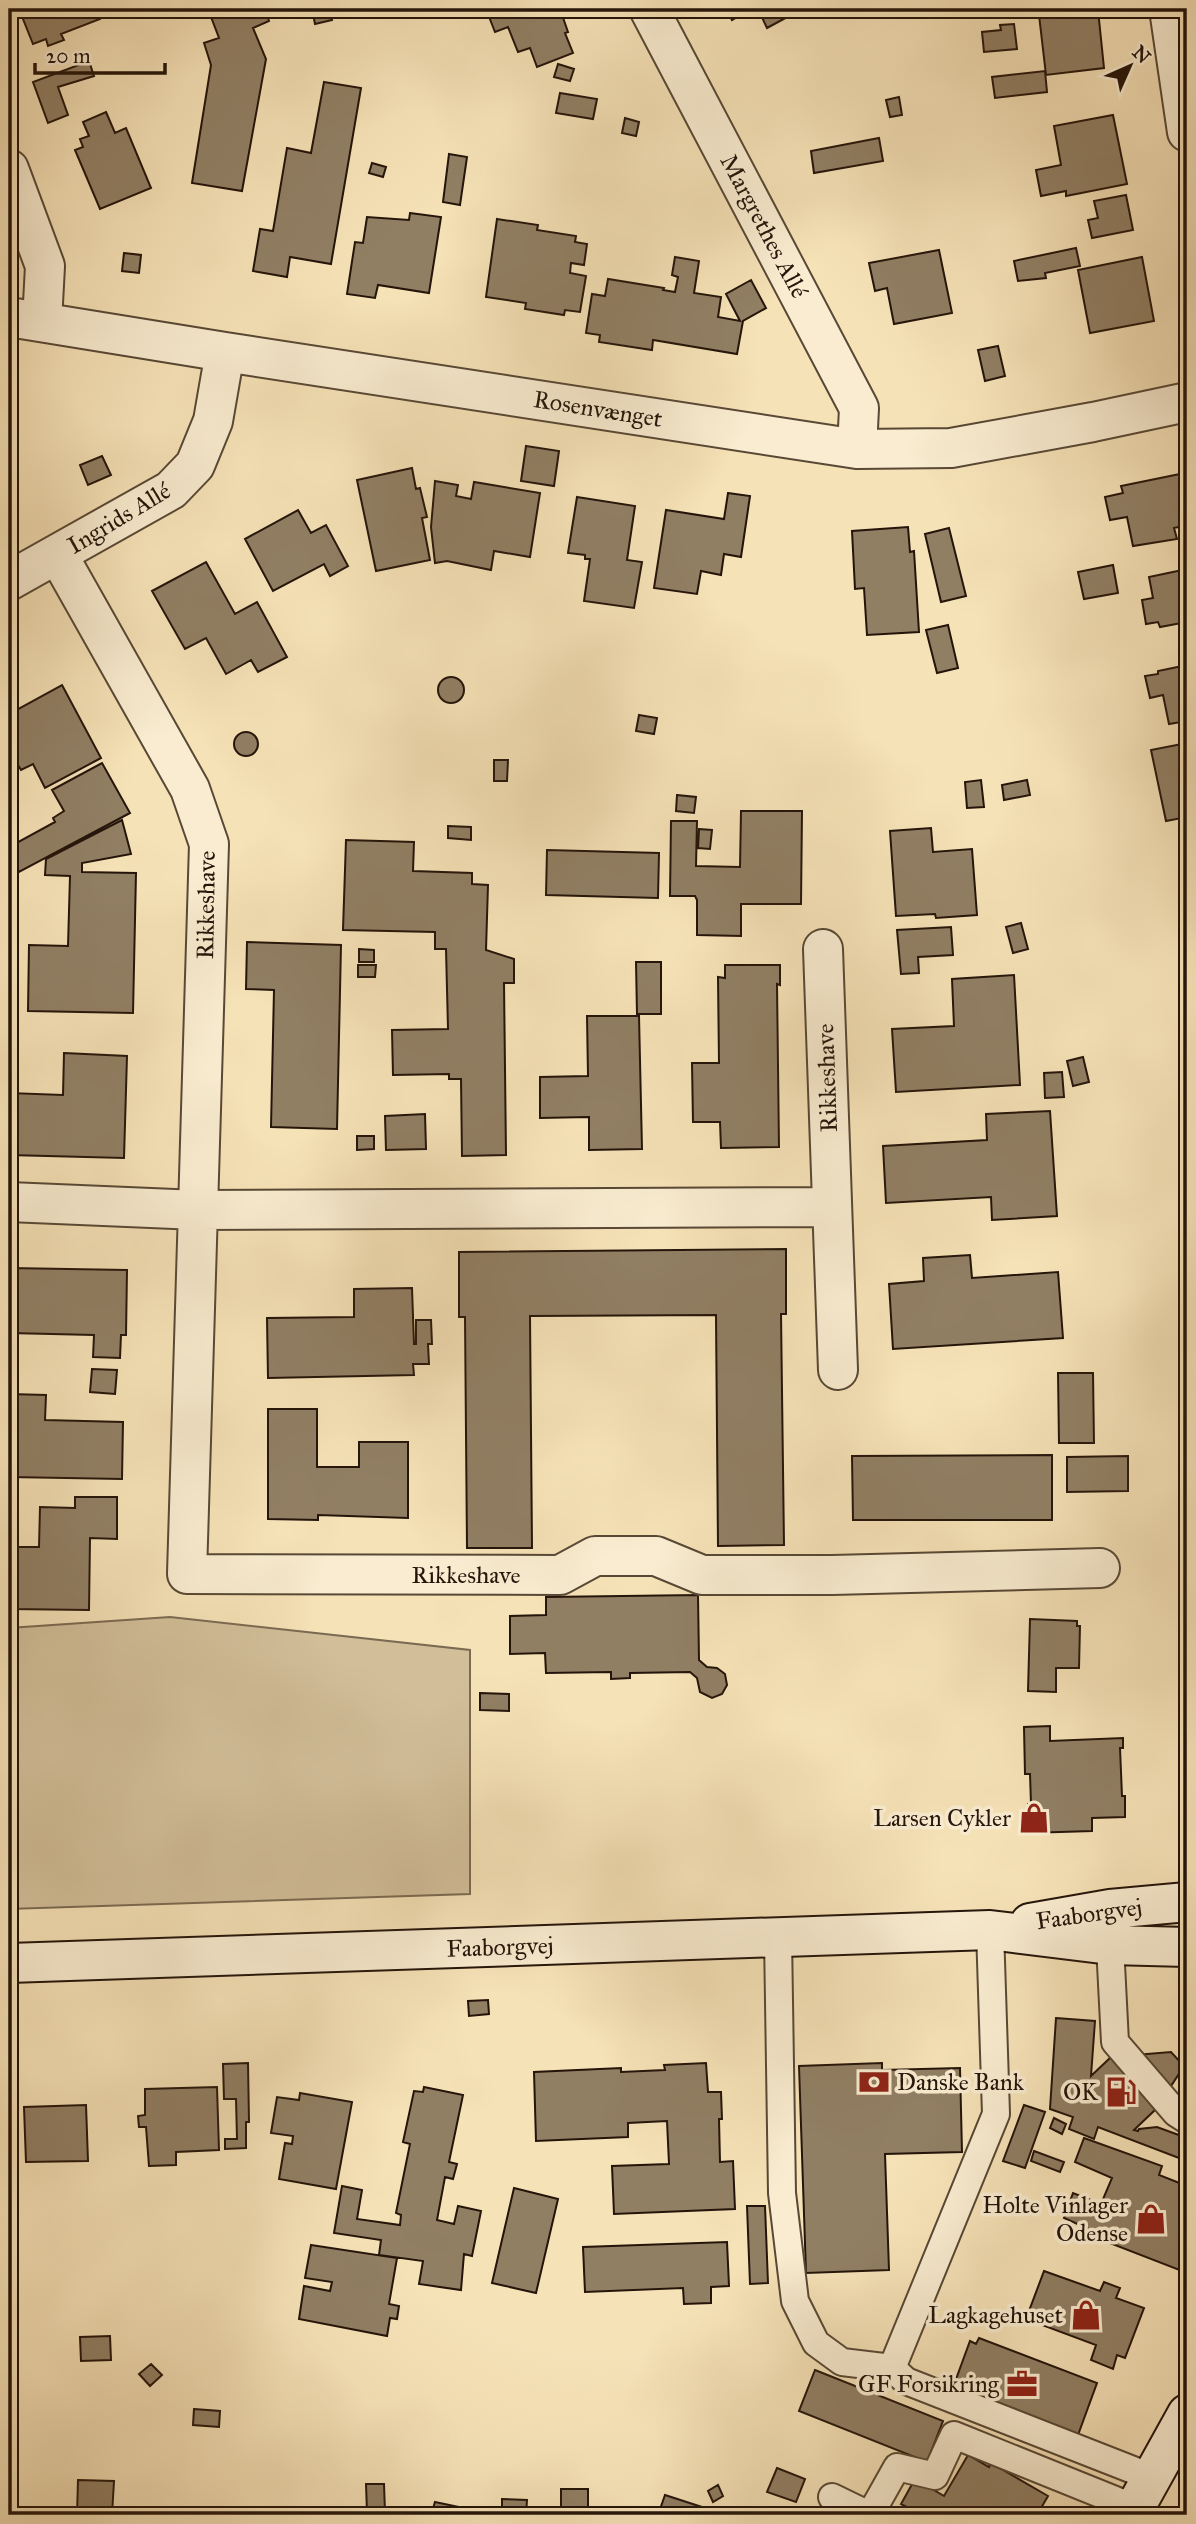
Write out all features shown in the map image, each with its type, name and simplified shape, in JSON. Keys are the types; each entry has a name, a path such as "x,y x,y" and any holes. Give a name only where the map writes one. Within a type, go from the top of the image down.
{"street":[{"name":"Margrethes Allé","path":"649,9 859,408 857,449"},
{"path":"1169,9 1187,132"},
{"path":"9,169 45,266 26,319"},
{"name":"Rosenvænget","path":"26,319 857,449 951,448 1187,402"},
{"name":"Ingrids Allé","path":"9,581 172,490 195,465 213,421 225,352"},
{"name":"Rikkeshave","path":"58,555 190,789 209,844 187,1574 560,1576 595,1556 656,1556 702,1575 832,1575 1100,1568"},
{"name":"Rikkeshave","path":"823,949 838,1370"},
{"path":"9,1202 198,1210 832,1207"},
{"name":"Faaborgvej","path":"9,1963 990,1930 1110,1909 1187,1902"},
{"name":"Faaborgvej","path":"990,1930 1110,1945 1187,1947"},
{"path":"1139,2500 1187,2402"},
{"path":"1139,2500 1187,2414"},
{"path":"1139,2500 1187,2423"}],"lane":[{"path":"892,2368 996,2114 990,1930"},
{"path":"778,1937 782,2193 795,2301 816,2343 842,2362 892,2368 906,2381 1139,2500"},
{"path":"1110,1945 1115,2042 1175,2113 1187,2120"},
{"path":"832,2497 869,2515 897,2467 935,2476 954,2435 1139,2500"}],"shaded area":[{"path":"170,1617 470,1650 470,1894 9,1909 9,1628"}],"building":[{"path":"19,9 96,9 100,19 61,34 64,40 48,46 46,39 33,44"},
{"path":"208,9 265,9 269,21 253,28 266,59 242,191 192,183 211,65 204,43 219,38"},
{"path":"312,9 329,9 332,20 315,24"},
{"path":"486,9 560,9 573,53 537,67 530,48 518,52 508,27 495,32"},
{"path":"726,9 802,9 767,28 760,13 749,10 732,20"},
{"path":"1053,9 1075,9 1076,13 1098,10 1104,68 1046,75 1039,15 1054,14"},
{"path":"1014,24 1017,49 984,52 982,32 1001,30 1000,25"},
{"path":"89,61 94,76 58,87 68,115 48,123 33,82"},
{"path":"558,64 574,69 570,81 554,77"},
{"path":"1045,71 1047,92 995,98 992,77"},
{"path":"324,82 361,88 331,264 290,257 287,277 253,271 260,229 273,231 287,148 311,153"},
{"path":"560,93 597,99 593,119 556,113"},
{"path":"899,97 902,115 890,117 886,100"},
{"path":"106,112 115,133 126,128 151,188 100,209 75,150 83,147 80,139 89,136 83,122"},
{"path":"1113,115 1127,184 1066,196 1066,191 1041,196 1036,170 1061,165 1054,126"},
{"path":"625,118 639,122 636,136 622,133"},
{"path":"879,138 883,161 814,173 811,151"},
{"path":"449,154 467,157 460,205 443,202"},
{"path":"372,163 386,167 383,177 369,173"},
{"path":"1126,195 1133,230 1092,238 1088,220 1098,218 1094,201"},
{"path":"410,213 441,217 429,293 378,285 375,298 347,294 355,242 363,243 367,217 409,220"},
{"path":"497,219 538,225 537,230 576,236 575,242 587,244 584,265 571,263 570,273 586,276 580,312 565,310 564,315 525,309 526,303 486,297"},
{"path":"1076,248 1080,266 1045,273 1046,278 1018,281 1014,261"},
{"path":"939,250 952,313 894,324 887,288 875,291 869,263"},
{"path":"124,253 141,255 139,273 122,271"},
{"path":"675,257 699,261 694,293 721,297 718,317 740,321 726,294 751,280 766,308 743,321 737,354 653,340 652,350 599,342 600,335 586,333 592,294 605,296 608,279 675,292 678,277 672,275"},
{"path":"1142,257 1154,321 1090,333 1078,270"},
{"path":"998,346 1005,376 985,381 978,350"},
{"path":"526,446 559,451 554,486 521,481"},
{"path":"102,456 111,475 88,485 80,465"},
{"path":"412,468 416,489 420,488 427,517 422,518 430,560 376,571 357,480"},
{"path":"1180,474 1187,525 1174,528 1177,539 1133,546 1127,517 1110,520 1105,497 1123,493 1121,486"},
{"path":"435,481 458,485 456,496 471,499 474,482 540,493 530,557 494,551 491,570 447,561 435,563 431,527"},
{"path":"728,493 750,496 741,557 724,554 721,575 701,571 697,594 654,588 666,510 724,519"},
{"path":"577,497 635,506 627,560 642,562 634,608 584,601 590,559 585,559 585,555 568,553"},
{"path":"298,510 311,533 326,525 348,566 330,576 324,564 273,591 245,539"},
{"path":"908,527 910,552 914,551 919,632 867,635 864,588 855,589 852,531"},
{"path":"949,528 966,596 941,602 925,534"},
{"path":"206,562 235,614 257,602 287,657 258,672 251,660 226,674 206,638 185,649 152,591"},
{"path":"1113,565 1118,593 1084,599 1078,572"},
{"path":"1187,569 1187,622 1160,627 1158,622 1146,624 1142,600 1153,598 1149,577"},
{"path":"948,625 958,668 937,673 926,630"},
{"path":"1187,665 1187,721 1169,724 1163,695 1150,698 1145,676"},
{"path":"451,677 460,681 464,690 460,699 451,703 442,699 438,690 442,681"},
{"path":"62,685 101,758 45,788 33,764 21,770 12,755 9,757 9,714"},
{"path":"639,715 657,718 654,734 636,731"},
{"path":"246,732 254,736 258,744 254,752 246,756 238,752 234,744 238,736"},
{"path":"1187,743 1187,817 1166,821 1151,750"},
{"path":"494,760 508,760 507,781 494,781"},
{"path":"102,763 130,813 19,872 9,853 9,847 55,822 53,818 64,811 52,790"},
{"path":"981,780 984,807 967,808 965,782"},
{"path":"1027,780 1030,795 1004,800 1002,785"},
{"path":"677,795 696,797 694,813 676,811"},
{"path":"741,811 802,811 801,904 741,904 741,936 697,935 695,896 670,896 671,821 697,821 696,866 740,867"},
{"path":"122,820 131,854 82,863 82,872 136,873 133,1013 28,1011 29,945 68,946 70,876 45,875 46,859"},
{"path":"448,826 471,827 471,840 448,838"},
{"path":"931,828 933,852 972,849 977,915 936,918 935,914 896,916 890,831"},
{"path":"699,829 712,830 710,849 698,848"},
{"path":"346,840 414,842 413,871 472,873 472,884 488,885 486,950 514,959 514,983 504,983 506,1155 462,1156 461,1079 449,1079 449,1074 393,1075 392,1030 448,1029 446,949 435,949 435,932 343,930"},
{"path":"547,850 659,853 658,898 546,895"},
{"path":"1021,923 1028,949 1013,953 1006,927"},
{"path":"951,927 953,955 918,957 919,973 901,974 897,930"},
{"path":"247,942 341,945 337,1129 271,1127 274,990 246,989"},
{"path":"359,949 374,950 374,962 359,962"},
{"path":"636,962 661,962 661,1014 637,1014"},
{"path":"358,965 376,965 375,977 358,977"},
{"path":"725,965 780,965 780,985 777,984 779,1147 721,1148 720,1122 693,1122 692,1063 719,1063 718,977 725,978"},
{"path":"1014,975 1020,1085 896,1092 892,1029 954,1026 952,979"},
{"path":"587,1016 639,1016 642,1149 589,1150 589,1117 540,1118 540,1077 588,1076"},
{"path":"64,1053 127,1056 124,1158 9,1155 9,1093 63,1095"},
{"path":"1083,1057 1089,1082 1073,1086 1067,1061"},
{"path":"1062,1072 1064,1097 1045,1098 1044,1073"},
{"path":"1050,1111 1057,1216 992,1220 991,1197 886,1203 883,1146 987,1140 986,1114"},
{"path":"425,1114 426,1149 386,1150 385,1116"},
{"path":"357,1136 374,1136 374,1149 357,1150"},
{"path":"786,1249 786,1314 781,1314 784,1545 718,1546 716,1315 530,1316 532,1548 467,1548 465,1317 459,1317 459,1252"},
{"path":"970,1255 972,1278 1058,1272 1063,1338 893,1349 889,1284 924,1281 923,1258"},
{"path":"9,1268 127,1270 126,1335 121,1335 120,1358 93,1357 94,1335 9,1333"},
{"path":"412,1288 414,1344 416,1320 431,1320 432,1344 428,1344 429,1364 413,1364 414,1375 268,1378 267,1318 354,1317 354,1289"},
{"path":"92,1369 117,1370 115,1394 90,1392"},
{"path":"1058,1373 1093,1373 1094,1443 1059,1443"},
{"path":"9,1394 46,1395 45,1420 123,1422 122,1479 9,1477"},
{"path":"268,1409 317,1409 317,1467 359,1467 359,1442 408,1442 408,1518 318,1515 318,1520 268,1519"},
{"path":"1052,1455 1052,1520 853,1520 852,1456"},
{"path":"1128,1456 1128,1491 1067,1492 1067,1457"},
{"path":"75,1497 117,1497 117,1539 90,1538 89,1610 9,1609 9,1547 39,1547 40,1507 75,1508"},
{"path":"698,1595 699,1660 707,1667 717,1668 725,1674 727,1685 722,1694 712,1698 700,1692 697,1678 690,1672 630,1673 630,1678 611,1679 611,1672 546,1673 545,1653 510,1654 510,1616 546,1615 546,1597"},
{"path":"1030,1619 1077,1621 1077,1626 1080,1626 1079,1668 1056,1668 1056,1692 1028,1691"},
{"path":"480,1693 509,1694 509,1711 480,1710"},
{"path":"1050,1726 1050,1741 1123,1738 1123,1748 1120,1748 1125,1817 1092,1818 1092,1831 1028,1833 1030,1774 1025,1774 1024,1727"},
{"path":"488,2000 489,2014 469,2016 468,2001"},
{"path":"1056,2018 1095,2021 1091,2076 1111,2057 1171,2052 1184,2066 1156,2109 1134,2130 1157,2127 1187,2138 1184,2160 1098,2127 1094,2139 1069,2129 1073,2117 1050,2109"},
{"path":"248,2063 249,2122 246,2122 246,2148 225,2149 225,2139 237,2139 236,2099 224,2099 223,2064"},
{"path":"706,2063 708,2092 721,2092 720,2162 733,2161 735,2209 614,2214 612,2166 669,2164 667,2121 628,2123 628,2137 536,2141 534,2072 621,2068 621,2072 665,2070 664,2065"},
{"path":"882,2063 882,2070 960,2068 962,2152 885,2154 889,2270 806,2273 799,2066"},
{"path":"217,2087 219,2150 176,2152 176,2165 149,2166 146,2127 139,2127 138,2116 145,2115 145,2089"},
{"path":"424,2087 463,2095 449,2162 457,2164 453,2179 445,2177 437,2220 454,2224 458,2206 481,2211 472,2256 464,2254 461,2290 419,2284 423,2261 379,2255 381,2240 334,2233 342,2186 362,2190 357,2219 400,2225 401,2215 396,2213 410,2144 403,2142 414,2091 423,2092"},
{"path":"300,2093 352,2102 336,2189 279,2179 285,2143 292,2144 293,2136 271,2133 277,2097 299,2100"},
{"path":"86,2105 88,2161 26,2162 24,2107"},
{"path":"1024,2105 1045,2112 1025,2168 1003,2161"},
{"path":"1054,2118 1066,2124 1062,2134 1050,2128"},
{"path":"1084,2138 1162,2166 1159,2175 1187,2186 1187,2258 1182,2271 1089,2235 1091,2230 1064,2218 1073,2193 1101,2204 1112,2178 1075,2162"},
{"path":"1034,2151 1064,2162 1060,2172 1031,2161"},
{"path":"9,2160 13,2215 9,2216"},
{"path":"514,2188 558,2199 536,2293 492,2283"},
{"path":"747,2206 765,2206 768,2283 750,2284"},
{"path":"727,2242 729,2286 711,2287 711,2303 684,2304 683,2288 585,2292 583,2247"},
{"path":"311,2245 397,2258 389,2304 399,2306 397,2319 390,2318 387,2336 299,2319 304,2286 330,2291 332,2282 305,2278"},
{"path":"1044,2271 1100,2291 1104,2282 1120,2288 1116,2298 1144,2308 1125,2358 1117,2355 1113,2369 1091,2360 1096,2345 1026,2319"},
{"path":"110,2336 111,2360 81,2361 80,2337"},
{"path":"979,2338 1097,2383 1078,2435 959,2391 961,2384 955,2382 970,2341 976,2344"},
{"path":"151,2364 162,2375 150,2386 139,2374"},
{"path":"815,2370 943,2421 927,2462 799,2411"},
{"path":"194,2409 220,2411 219,2427 193,2425"},
{"path":"968,2455 989,2467 991,2463 1048,2496 1037,2515 922,2515 901,2504 915,2479 944,2496"},
{"path":"777,2468 805,2479 796,2502 767,2492"},
{"path":"78,2480 114,2481 112,2515 77,2515"},
{"path":"366,2484 384,2484 385,2512 367,2512"},
{"path":"718,2485 723,2496 713,2502 708,2491"},
{"path":"561,2489 588,2489 588,2515 561,2515"},
{"path":"665,2495 705,2508 704,2512 715,2515 658,2515"},
{"path":"502,2499 527,2500 526,2515 502,2515"},
{"path":"435,2502 483,2512 483,2515 431,2515"}],"place":[{"name":"Larsen Cykler","path":"1034,1818"},
{"name":"Danske Bank","path":"874,2082"},
{"name":"OK","path":"1121,2092"},
{"name":"Holte Vinlager Odense","path":"1151,2219"},
{"name":"Lagkagehuset","path":"1086,2315"},
{"name":"GF Forsikring","path":"1022,2384"}]}
